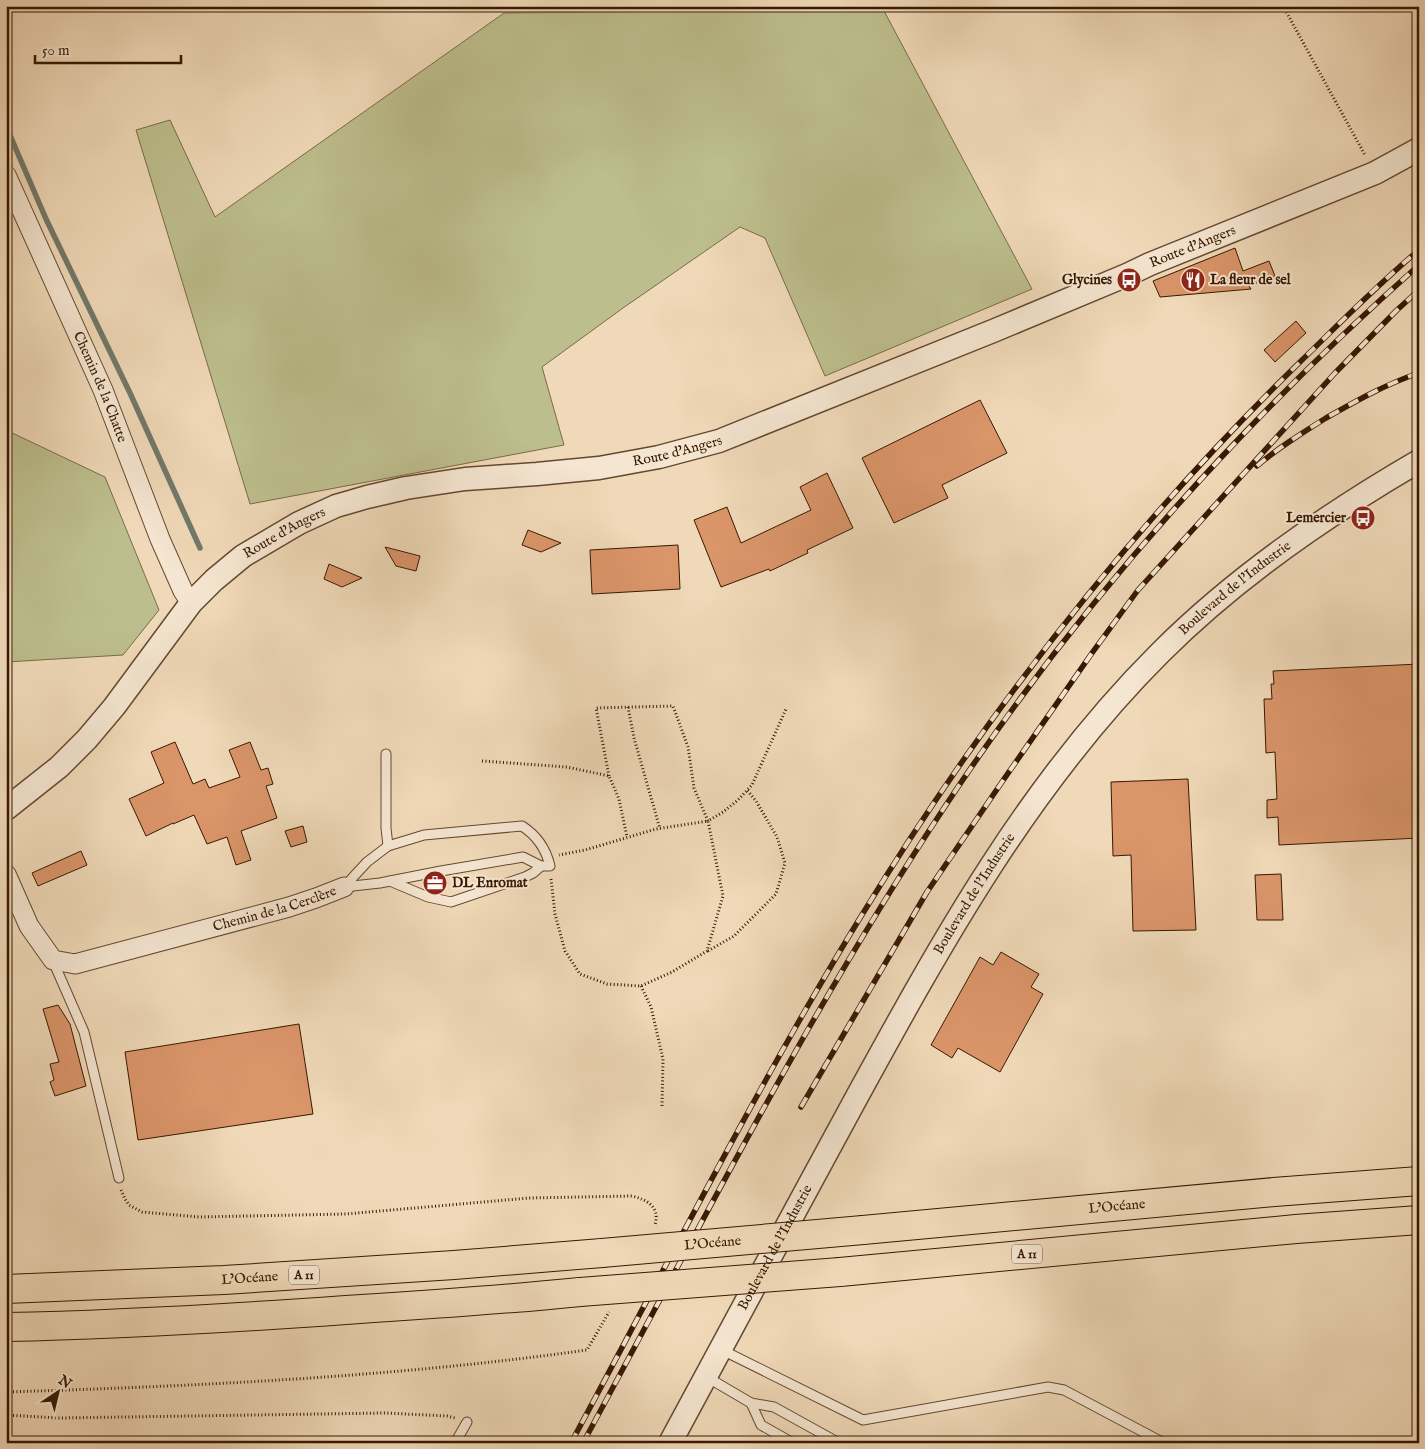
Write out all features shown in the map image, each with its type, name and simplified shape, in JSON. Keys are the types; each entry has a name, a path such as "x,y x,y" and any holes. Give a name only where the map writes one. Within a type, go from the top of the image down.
{"highway":[{"name":"L’Océane","path":"6,1289 234,1280 444,1266 863,1230 1192,1199 1419,1181"},
{"name":"A 11","path":"6,1327 254,1317 511,1299 840,1272 1296,1229 1419,1220"}],"street":[{"name":"Route d'Angers","path":"6,810 59,767 88,738 114,707 191,603 214,580 243,556 299,523 336,506 406,488 465,479 599,468 659,457 719,441 1127,276 1150,264 1375,173 1419,149"},
{"name":"Chemin de la Chatte","path":"6,175 103,390 160,539 183,591 191,603"},
{"name":"Boulevard de l'Industrie","path":"670,1443 909,1002 969,899 1006,841 1047,784 1127,687 1161,652 1220,597 1299,536 1385,481 1419,462"},
{"path":"6,874 29,926 53,960"},
{"name":"Chemin de la Cerclère","path":"53,960 75,964 116,954 289,907 344,887"}],"lane":[{"path":"386,754 386,828 388,846"},
{"name":"Chemin de la Cerclère","path":"344,887 367,862 388,846 424,834 522,826 532,832 549,862"},
{"path":"344,887 390,881 523,857 540,866"},
{"path":"390,881 428,897 450,902 525,877 549,862"},
{"path":"53,960 84,1032 119,1178"},
{"path":"720,1349 863,1420 1048,1387 1064,1390 1164,1443"},
{"path":"705,1376 751,1403 774,1407 839,1443"},
{"path":"751,1403 761,1425 793,1443"},
{"path":"454,1443 468,1422"}],"path":[{"path":"1283,6 1375,173"},
{"path":"627,838 619,799 609,776 596,708 673,706 688,747 694,788 708,821 723,896 707,951"},
{"path":"628,707 634,738 660,828"},
{"path":"747,790 777,837 785,863 776,894 734,936 672,972 641,986 607,984 580,974 565,951 555,914 549,862 660,828 708,821 723,812 752,785 786,709"},
{"path":"482,761 567,766 609,776"},
{"path":"641,986 651,1007 662,1059 662,1106"},
{"path":"6,1416 59,1418 385,1413 447,1416 468,1422"}],"green space":[{"path":"883,9 1032,289 825,376 765,238 740,227 542,367 564,445 250,504 136,130 170,120 215,217 504,13"},
{"path":"6,430 105,477 159,610 123,655 6,662"}],"building":[{"path":"1235,248 1243,271 1269,261 1275,276 1249,286 1251,289 1160,297 1153,281"},
{"path":"1296,321 1306,333 1275,362 1264,350"},
{"path":"980,400 1007,453 942,485 948,498 894,523 862,458"},
{"path":"827,473 853,528 807,550 808,553 770,571 769,569 721,587 694,520 727,507 741,543 811,510 800,487"},
{"path":"528,530 561,543 541,552 522,545"},
{"path":"678,545 680,589 592,594 590,550"},
{"path":"385,547 420,556 416,571 396,566"},
{"path":"329,564 362,578 342,587 324,579"},
{"path":"1419,664 1419,838 1279,845 1278,817 1267,818 1267,800 1277,799 1275,752 1266,753 1264,699 1272,699 1271,684 1274,684 1273,671"},
{"path":"175,742 193,784 205,779 209,788 240,777 229,750 250,742 261,770 268,768 273,784 266,786 277,818 241,831 251,860 236,865 227,837 207,844 194,815 146,836 129,799 164,783 151,752"},
{"path":"1188,779 1196,930 1133,931 1131,855 1113,856 1111,782"},
{"path":"303,826 307,842 291,847 285,831"},
{"path":"81,851 87,865 38,886 32,873"},
{"path":"1281,874 1283,920 1257,920 1255,875"},
{"path":"1001,952 1039,974 1031,987 1043,994 1000,1072 958,1048 952,1058 931,1045 980,957 993,965"},
{"path":"58,1005 70,1024 86,1086 55,1096 50,1082 54,1080 50,1064 59,1062 43,1009"},
{"path":"299,1024 313,1114 138,1140 125,1052"}],"waterway":[{"path":"6,126 46,219 130,393 200,548"}],"railway":[{"path":"571,1443 784,1047 860,918 957,769 1063,626 1177,490 1237,425 1300,362 1373,291 1419,250"},
{"path":"583,1443 756,1121 801,1042 894,885 995,734 1105,590 1224,454 1287,389 1419,265"},
{"path":"801,1107 927,892 1092,653 1138,590 1335,373 1419,290"},
{"path":"1257,466 1326,418 1360,399 1419,373"}],"place":[{"name":"Glycines","path":"1129,280"},
{"name":"La fleur de sel","path":"1193,280"},
{"name":"Lemercier","path":"1363,518"},
{"name":"DL Enromat","path":"435,883"}]}
